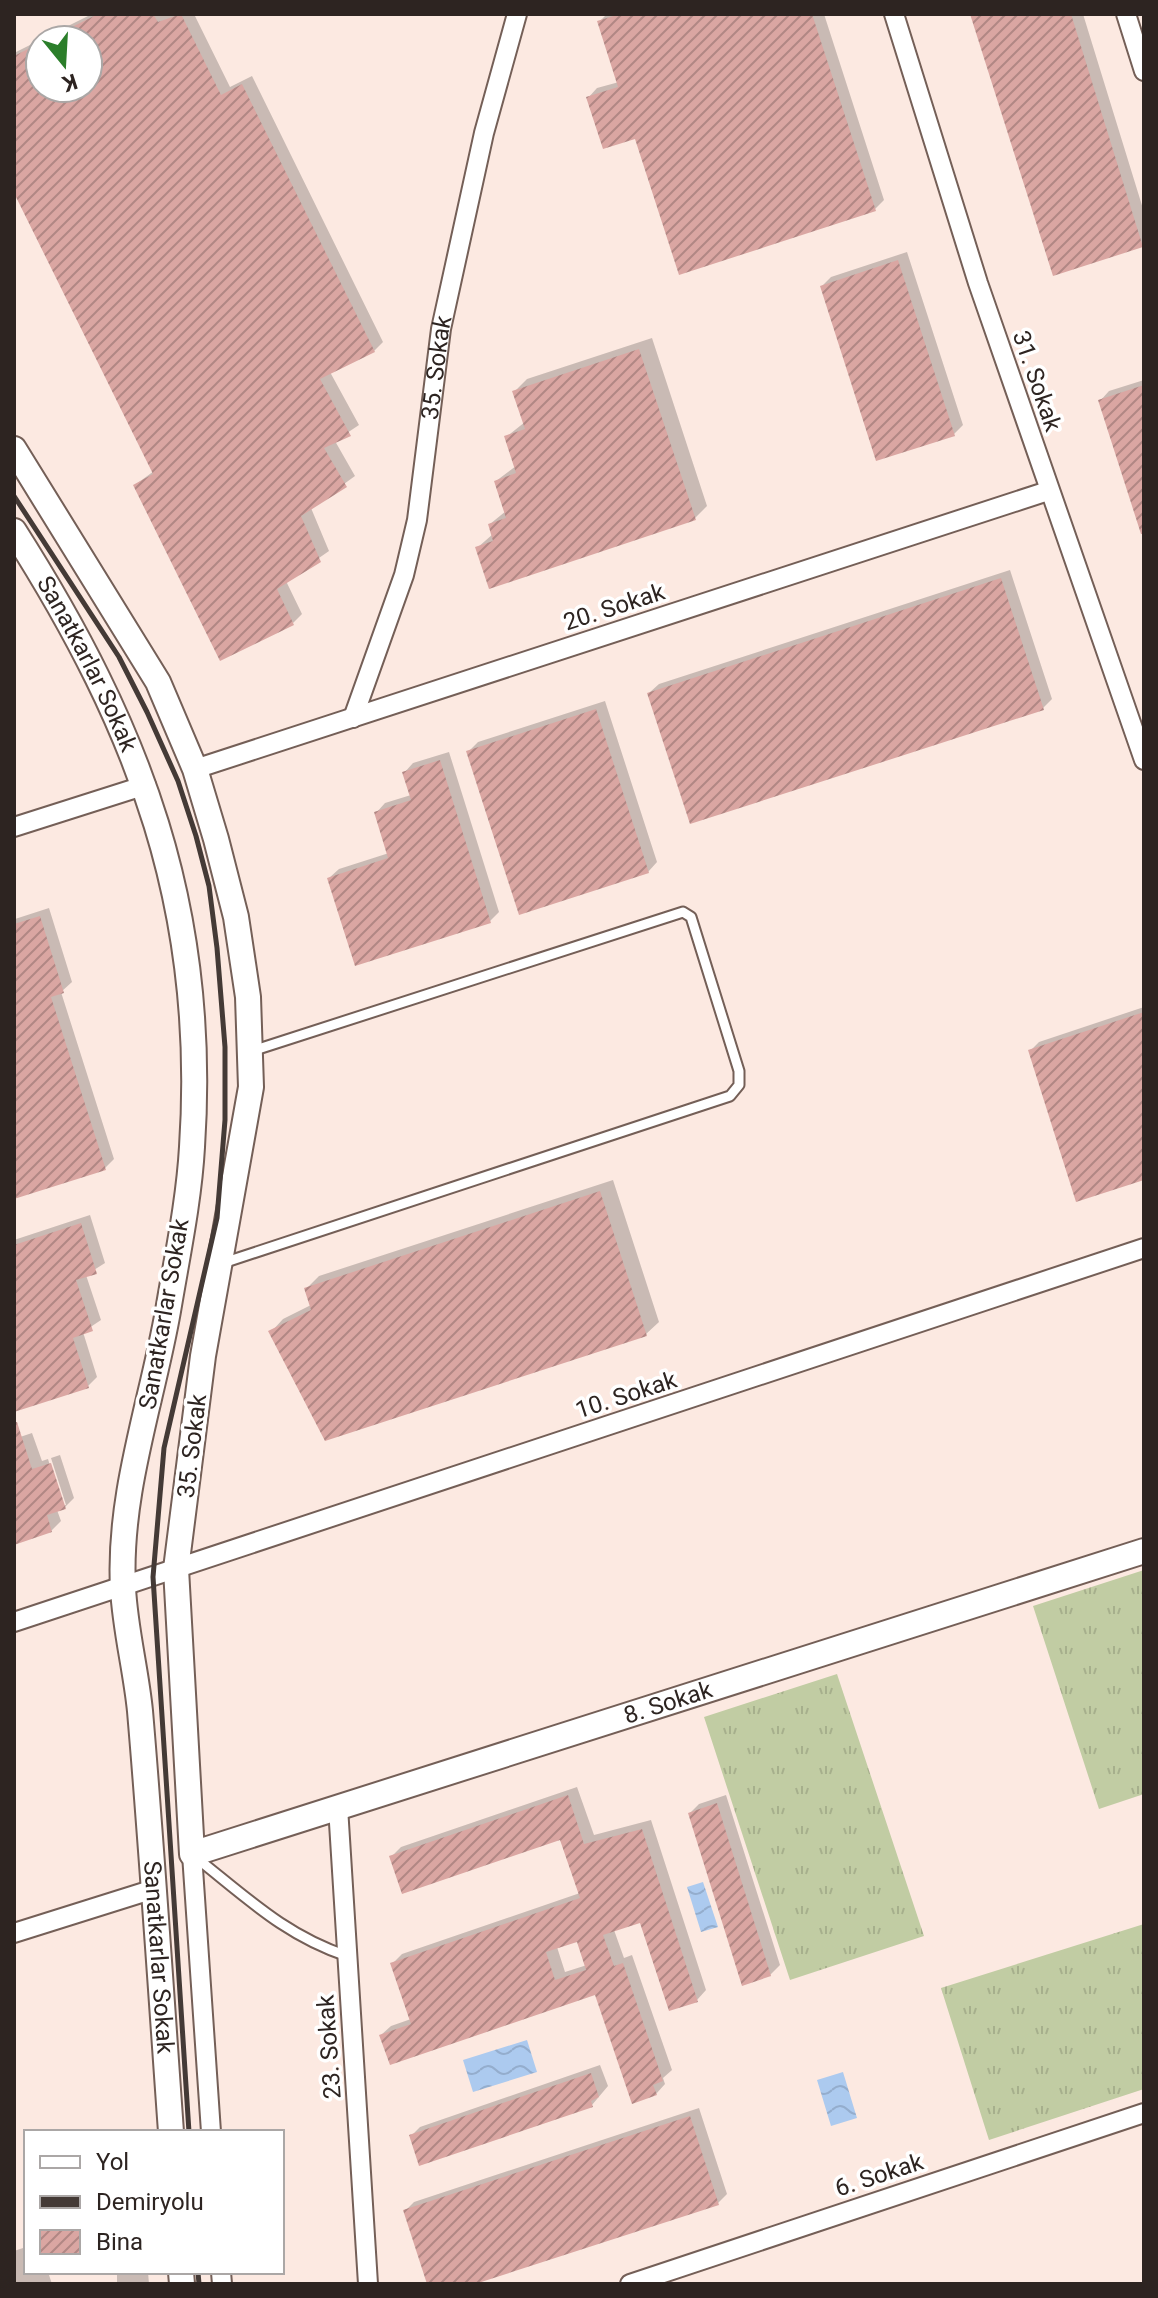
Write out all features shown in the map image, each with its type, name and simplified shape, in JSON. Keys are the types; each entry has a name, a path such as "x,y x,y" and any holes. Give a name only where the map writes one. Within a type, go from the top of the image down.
{"street":[{"name":"35. Sokak","path":"353,718 404,575 414,534 441,329 484,133 517,14"},
{"name":"31. Sokak","path":"894,14 1048,491 1144,760"},
{"path":"1126,14 1144,71"},
{"name":"35. Sokak","path":"14,449 158,682 195,769 236,917 248,997 251,1087 203,1356 176,1569 211,2130"},
{"name":"20. Sokak","path":"195,769 1048,491"},
{"name":"Sanatkarlar Sokak","path":"14,531 63,608 116,713 146,785 183,924 193,1016 192,1149 167,1315 130,1490 123,1587 138,1684 171,2130"},
{"path":"14,827 146,785"},
{"name":"10. Sokak","path":"14,1622 1144,1248"},
{"name":"8. Sokak","path":"192,1854 1144,1551"},
{"name":"23. Sokak","path":"338,1807 368,2284"},
{"path":"14,1933 154,1889"},
{"name":"6. Sokak","path":"630,2284 1144,2113"}],"lane":[{"path":"219,1264 730,1096 739,1085 739,1071 691,917 683,912 250,1052"},
{"path":"192,1854 277,1924 310,1944 347,1956"}],"green space":[{"path":"1144,1570 1144,1794 1099,1809 1033,1606"},
{"path":"837,1674 924,1936 790,1980 704,1717"},
{"path":"1144,1924 1144,2089 989,2140 941,1988"}],"water":[{"path":"703,1882 718,1927 701,1932 687,1887"},
{"path":"527,2040 537,2072 473,2092 463,2060"},
{"path":"843,2072 857,2118 831,2126 817,2080"}],"building":[{"path":"98,14 153,14 158,22 181,14 221,95 242,84 375,352 320,379 351,436 324,448 347,487 301,516 321,562 277,589 294,625 220,661 133,485 153,474 14,193 14,56 24,51 24,104 104,104 104,24 78,24"},
{"path":"620,14 812,14 876,211 679,275 635,139 603,149 586,97 618,87 597,21"},
{"path":"970,14 1071,14 1143,247 1053,276"},
{"path":"898,260 955,436 876,461 820,286"},
{"path":"639,349 696,520 489,589 475,547 493,541 488,524 506,518 494,481 516,473 504,436 525,429 512,391"},
{"path":"1144,385 1144,534 1141,534 1098,400"},
{"path":"1001,578 1044,710 690,824 647,693"},
{"path":"596,709 649,873 519,915 466,751"},
{"path":"440,760 491,923 355,966 327,878 388,858 374,812 411,800 402,772"},
{"path":"40,916 64,993 51,997 106,1170 14,1199 14,924"},
{"path":"1144,1012 1144,1180 1076,1202 1028,1050"},
{"path":"600,1191 647,1336 325,1441 268,1331 311,1310 304,1288"},
{"path":"81,1223 97,1274 76,1280 93,1331 73,1338 89,1388 14,1412 14,1245"},
{"path":"14,1422 17,1422 32,1469 51,1463 66,1509 47,1515 52,1532 14,1545"},
{"path":"568,1795 584,1844 642,1829 698,2002 669,2011 640,1923 603,1935 614,1966 623,1963 663,2081 653,2085 657,2095 632,2104 595,1995 390,2065 379,2035 411,2024 390,1963 580,1898 560,1840 402,1894 389,1856","holes":["577,1942 586,1970 555,1980 546,1952"]},
{"path":"717,1803 771,1976 742,1986 688,1813"},
{"path":"591,2073 599,2097 591,2101 593,2107 419,2166 409,2135"},
{"path":"690,2116 719,2205 475,2284 427,2284 403,2210"}],"railway":[{"path":"14,496 119,657 178,781 209,886 217,948 225,1047 225,1120 217,1218 164,1448 153,1577 189,2130"},
{"path":"198,2274 199,2284"}]}
